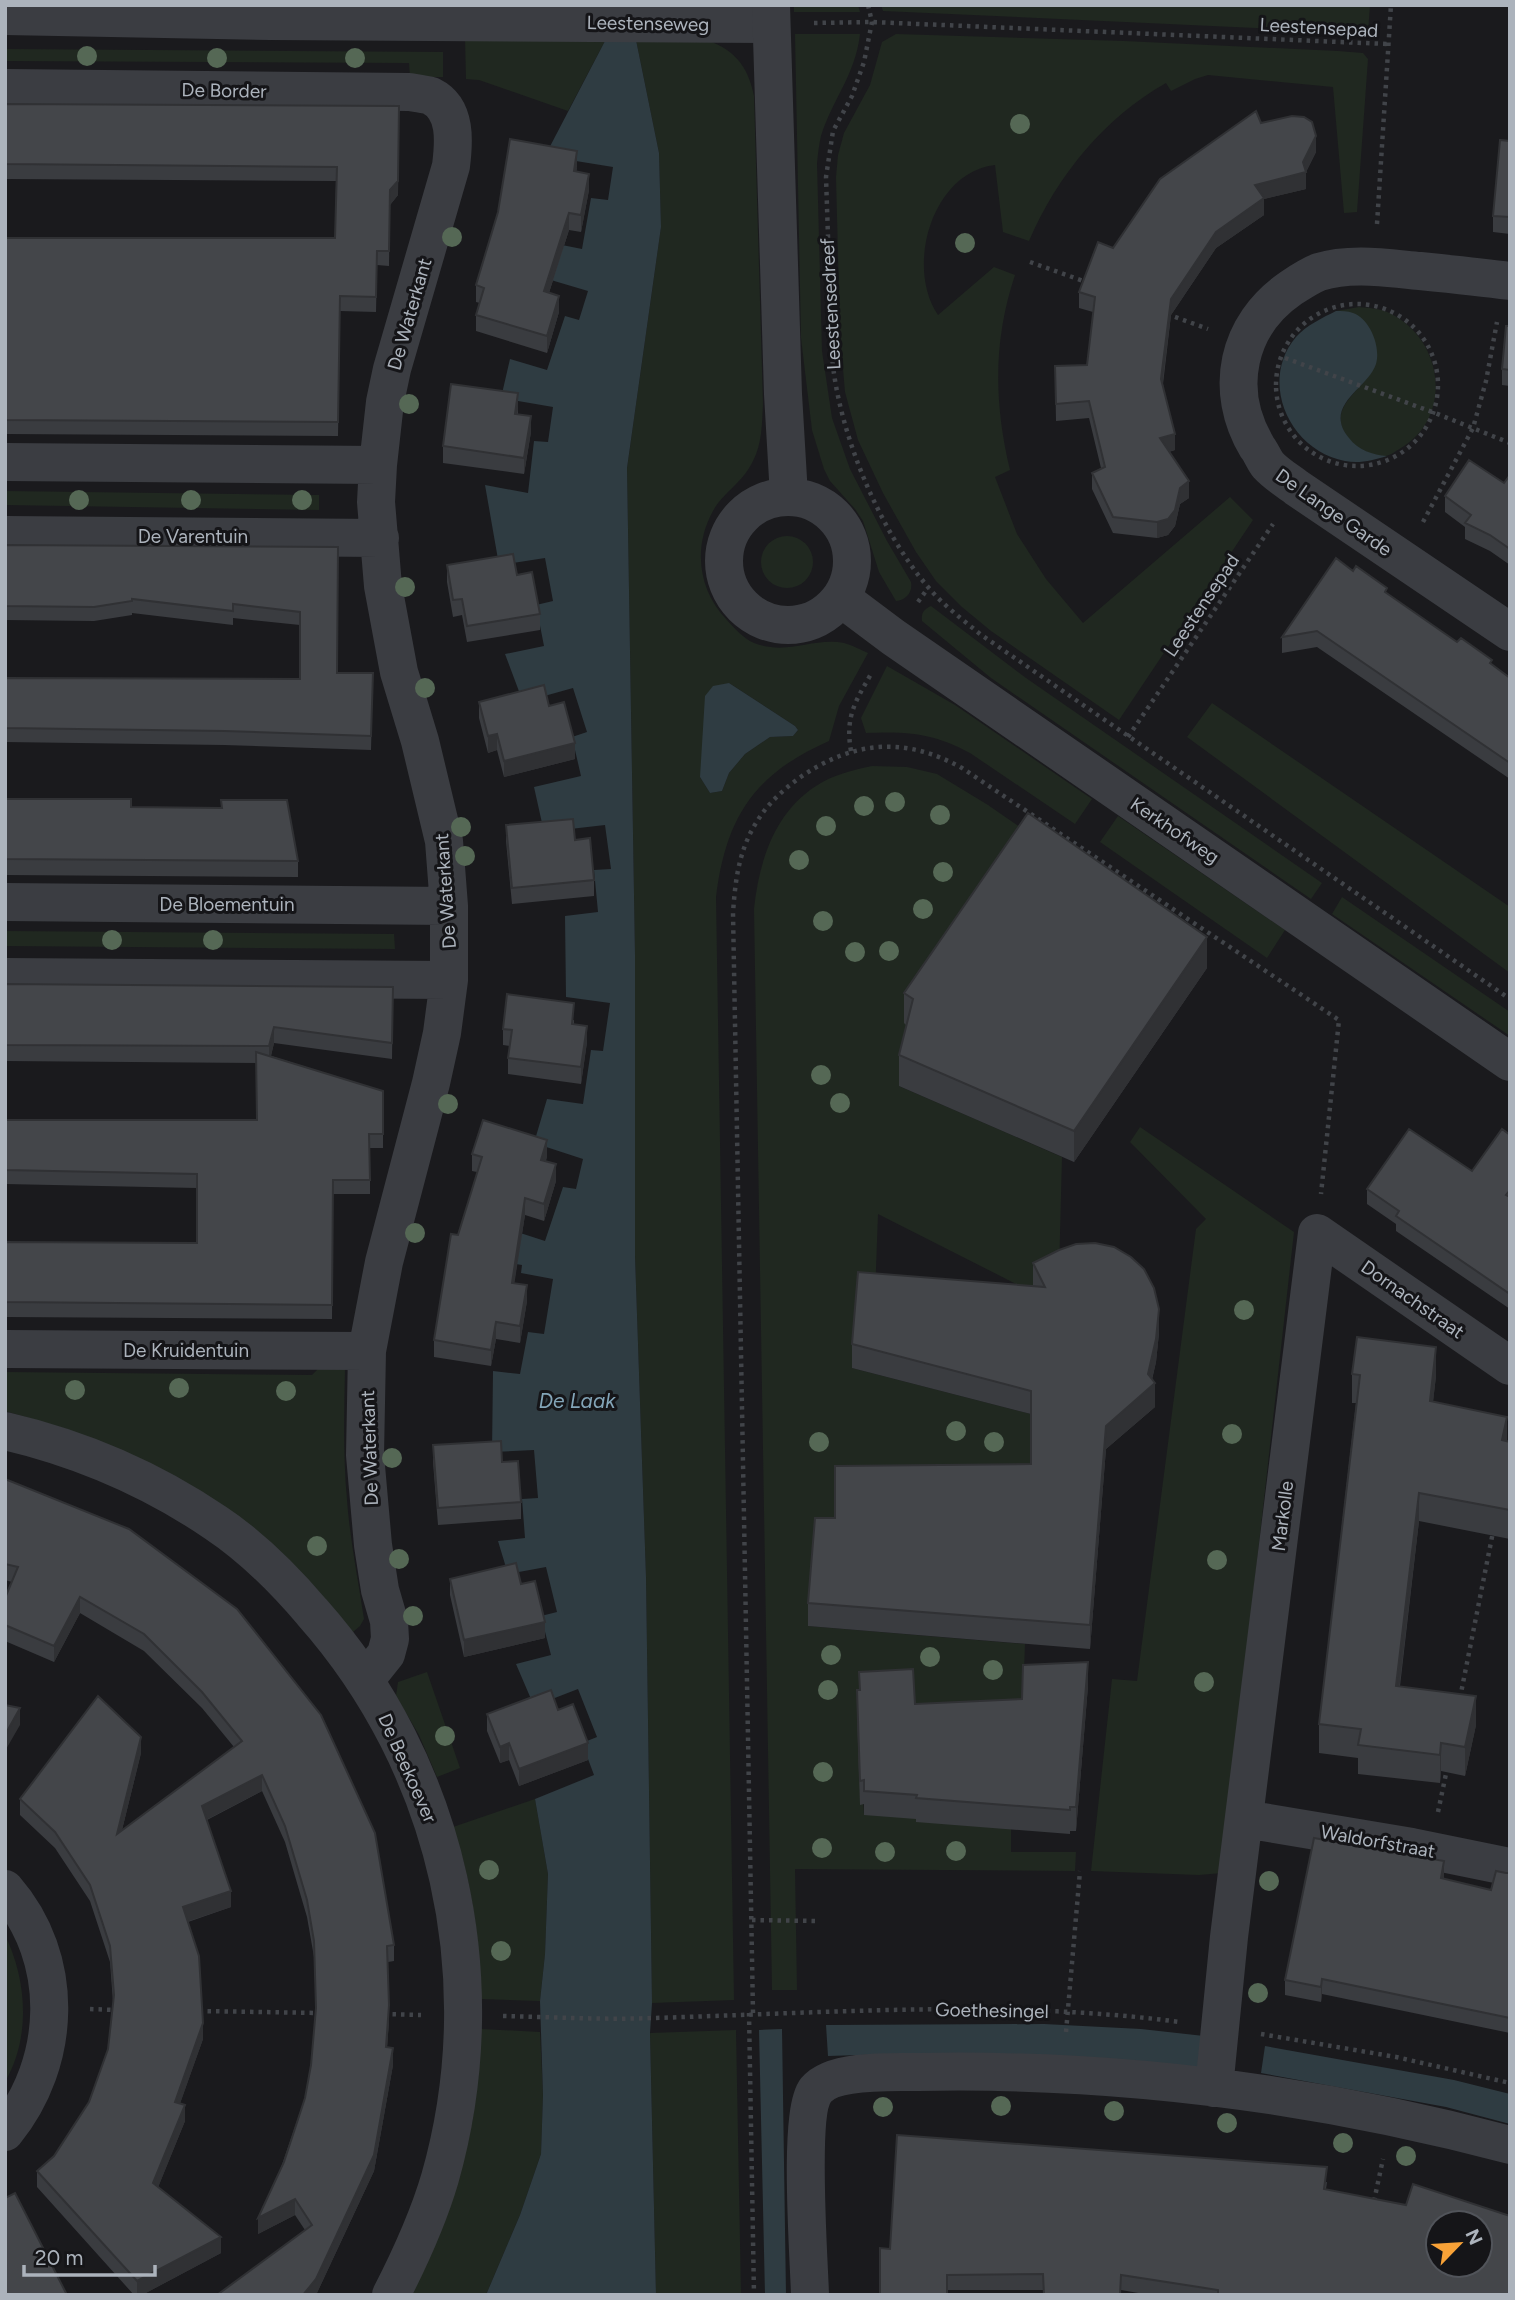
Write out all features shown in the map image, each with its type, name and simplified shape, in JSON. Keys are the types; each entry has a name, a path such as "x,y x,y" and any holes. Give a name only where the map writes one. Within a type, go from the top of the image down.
{"street":[{"name":"Leestenseweg","path":"5,16 271,21 771,15"},
{"path":"771,15 783,394 789,496"},
{"name":"De Border","path":"5,88 409,92 430,96 441,104"},
{"name":"De Waterkant","path":"366,1679 386,1654 390,1639 389,1620 380,1590 373,1545 365,1455 367,1351 384,1262 437,1058 449,980 449,906 444,841 391,638 383,586 376,502 385,402 392,369 451,166 454,142 451,119 441,104"},
{"name":"De Lange Garde","path":"1506,280 1375,267 1319,272 1277,297 1259,318 1262,350 1239,368 1239,403 1250,435 1268,465 1297,488 1510,632"},
{"path":"5,462 378,466"},
{"path":"789,496 817,503 838,521 850,545 852,572 841,598 822,616 797,625 770,623 747,611 730,590 723,564 727,538 742,515 764,501 789,496"},
{"name":"De Varentuin","path":"5,535 380,538"},
{"name":"Kerkhofweg","path":"841,598 1510,1062"},
{"name":"De Bloementuin","path":"5,902 449,906"},
{"path":"5,977 449,980"},
{"name":"Dornachstraat","path":"1317,1233 1510,1366"},
{"name":"Markolle","path":"1214,2088 1229,1937 1317,1233"},
{"name":"De Kruidentuin","path":"5,1349 367,1351"},
{"name":"De Beekoever","path":"5,1431 79,1451 136,1475 216,1523 254,1553 289,1585 366,1679 407,1757 442,1850 457,1916 463,2015 460,2076 440,2178 408,2262 391,2295"},
{"name":"Waldorfstraat","path":"1245,1819 1430,1850 1510,1867"},
{"path":"5,1889 28,1921 42,1954 51,2009 42,2066 31,2092 5,2132"},
{"path":"810,2295 807,2114 816,2090 834,2078 873,2073 968,2071 1084,2076 1214,2088 1391,2118 1510,2146"}],"path":[{"name":"Leestensedreef","path":"869,5 872,22 860,76 834,131 826,177 834,377 842,421 866,483 893,536 928,588 980,634 1128,737"},
{"name":"Leestensepad","path":"1375,267 1391,5"},
{"path":"771,15 872,22"},
{"name":"Leestensepad","path":"872,22 1387,44"},
{"path":"1030,262 1096,285"},
{"path":"1402,559 1472,428 1486,381 1506,280"},
{"path":"1349,304 1380,305 1413,325 1433,354 1439,391 1435,413 1422,435 1401,453 1388,459 1355,466 1327,461 1291,433 1284,420 1276,392 1277,367 1262,350 1326,312 1349,304"},
{"path":"1167,314 1509,443"},
{"name":"Leestensepad","path":"1128,737 1297,488"},
{"path":"851,751 848,734 853,705 893,636"},
{"path":"1128,737 1510,999"},
{"path":"754,2295 751,1920 733,913 741,856 764,808 785,788 813,769 851,751 867,747 894,746 919,749 942,757 1339,1020 1317,1233"},
{"path":"1460,1703 1494,1528"},
{"path":"1430,1850 1449,1756"},
{"path":"1066,2025 1080,1871"},
{"path":"751,1920 815,1921"},
{"path":"51,2009 120,2010"},
{"name":"Goethesingel","path":"539,2017 651,2018 918,2010 1068,2011 1220,2027 1396,2057 1510,2083"},
{"path":"188,2011 326,2013"},
{"path":"381,2014 463,2015"},
{"path":"1371,2214 1391,2118"}],"shaded area":[{"path":"794,5 858,5 860,12 794,12"},
{"path":"881,5 1370,5 1368,33 883,11"},
{"path":"795,34 860,34 849,75 826,122 818,153 822,351 832,418 850,469 911,582 908,595 896,601 879,572 863,521 830,481 824,469 812,430 801,338"},
{"path":"896,34 1338,51 1363,53 1368,59 1357,212 1344,213 1333,87 1208,75 1171,91 1166,83 1122,113 1068,172 1040,217 1029,241 1003,232 995,165 973,171 955,185 941,203 930,225 924,272 928,295 938,315 994,267 1015,275 1003,324 998,372 1001,421 1010,470 995,477 1017,534 1046,579 1083,623 1230,497 1253,520 1119,720 991,631 936,581 916,552 883,493 858,440 845,392 840,334 836,177 838,155 844,133 870,85 882,42"},
{"path":"465,38 605,41 568,111 479,80 466,79"},
{"path":"703,39 723,47 743,67 754,96 762,426 758,448 749,469 717,504 707,525 701,553 704,581 709,595 732,626 754,643 778,648 833,642 847,644 868,653 839,706 829,741 781,768 748,801 727,844 716,897 734,2000 652,2003 646,1577 635,1256 635,955 627,468 661,227 659,153 636,40","holes":["729,683 798,730 793,736 770,737 745,754 729,773 722,791 710,793 700,777"]},
{"path":"5,49 443,52 443,77 410,77 409,63 5,61"},
{"path":"1359,307 1387,312 1411,328 1424,344 1436,381 1428,419 1417,435 1387,456 1359,448 1342,428 1343,409 1376,362 1374,343 1364,322 1353,315 1336,311"},
{"path":"5,491 319,495 319,510 5,505"},
{"path":"787,536 806,543 813,562 806,581 787,588 768,581 761,562 768,543"},
{"path":"931,606 1026,678 1322,883 1311,899 991,678 922,621 926,608"},
{"path":"887,666 955,705 1092,799 1075,824 957,746 920,735 866,733 861,718"},
{"path":"1212,703 1510,907 1510,973 1187,737"},
{"path":"872,766 907,767 937,774 988,805 1107,887 913,1030 899,1086 1062,1157 1059,1273 1030,1291 878,1214 875,1297 852,1368 1031,1414 1031,1489 835,1542 814,1543 808,1626 1025,1644 1022,1723 857,1714 864,1814 1011,1826 1011,1852 1076,1852 1075,1871 795,1869 797,1990 772,1990 754,909 760,874 771,840 789,810 801,797 822,782 843,773"},
{"path":"1118,816 1285,930 1267,958 1100,842"},
{"path":"1342,897 1510,1012 1510,1036 1332,914"},
{"path":"5,931 394,934 395,949 5,946"},
{"path":"1140,1127 1294,1232 1222,1873 1199,1875 1091,1871 1112,1679 1137,1681 1196,1229 1206,1219 1130,1142"},
{"path":"326,1361 345,1369 346,1484 350,1530 364,1619 353,1632 339,1616 67,1429 5,1411 5,1372 312,1375"},
{"path":"427,1672 460,1768 437,1777 419,1735 396,1696 398,1682"},
{"path":"535,1799 548,1874 540,2001 481,1999 474,1912 466,1870 453,1827"},
{"path":"5,1935 18,1971 23,2008 19,2046 5,2082"},
{"path":"481,2029 540,2032 543,2095 541,2154 520,2215 486,2295 411,2295 472,2123"},
{"path":"736,2030 741,2295 656,2295 650,2033"}],"water":[{"name":"De Laak","path":"636,40 659,153 661,227 627,468 635,955 635,1256 646,1577 652,2003 650,2033 656,2295 486,2295 520,2215 541,2154 543,2095 540,2001 548,1874 535,1799 594,1775 582,1743 597,1737 578,1689 534,1706 516,1664 551,1655 541,1616 557,1612 546,1567 508,1574 498,1541 525,1538 522,1499 538,1498 534,1450 492,1452 493,1371 520,1374 528,1332 544,1334 553,1279 521,1273 522,1265 504,1262 508,1229 545,1241 563,1187 576,1189 583,1159 534,1143 547,1099 583,1104 591,1050 603,1051 610,1003 566,997 565,916 598,912 594,870 611,869 605,825 544,832 534,787 581,776 572,737 587,732 573,688 523,702 505,654 544,646 536,605 553,601 545,558 499,565 485,485 528,493 534,441 548,442 553,407 501,398 510,359 547,370 565,316 579,320 588,291 534,275 542,241 582,249 591,198 608,200 613,167 545,156 605,41"},
{"path":"1336,311 1347,311 1359,316 1373,334 1377,350 1376,364 1371,373 1344,407 1342,426 1349,438 1361,449 1387,456 1356,462 1326,455 1309,444 1295,429 1286,412 1280,393 1280,374 1285,355 1300,333"},
{"path":"729,683 798,730 793,736 770,737 745,754 729,773 722,791 710,793 700,777 705,696 713,686"},
{"path":"1044,2024 1141,2029 1204,2036 1200,2068 926,2053 828,2056 826,2025"},
{"path":"782,2029 786,2295 765,2295 759,2030"},
{"path":"1265,2046 1454,2080 1510,2094 1510,2124 1446,2107 1261,2073"}],"building":[{"path":"5,104 399,106 398,181 390,190 389,251 377,251 376,297 340,296 338,422 5,420 5,238 335,238 337,167 5,164"},
{"path":"1256,111 1261,123 1292,116 1304,117 1312,122 1316,136 1303,162 1306,172 1255,185 1264,198 1216,232 1171,299 1161,379 1175,434 1160,438 1189,481 1180,488 1175,510 1168,519 1157,522 1113,517 1092,473 1105,467 1089,401 1056,404 1055,366 1087,365 1095,297 1079,292 1098,242 1113,248 1160,179"},
{"path":"510,139 577,151 574,171 589,174 581,215 569,213 544,291 559,296 547,336 476,315 484,288 476,285 498,212"},
{"path":"1500,140 1510,141 1510,217 1493,216"},
{"path":"1506,326 1510,326 1510,370 1502,369"},
{"path":"451,384 518,393 515,414 531,416 524,458 443,446"},
{"path":"1469,460 1504,483 1510,475 1510,549 1490,535 1465,523 1471,515 1445,496"},
{"path":"5,545 338,547 337,673 373,673 371,736 5,728 5,678 300,679 300,612 233,604 233,611 132,599 94,607 5,606"},
{"path":"513,554 517,575 532,572 540,614 467,626 462,599 453,600 447,565"},
{"path":"1336,558 1353,571 1356,566 1387,588 1385,592 1457,642 1461,638 1492,660 1490,663 1510,678 1510,763 1317,631 1282,637"},
{"path":"544,685 549,706 564,702 575,743 504,761 497,734 488,736 479,702"},
{"path":"5,799 131,799 131,807 222,808 221,800 287,800 298,861 5,859"},
{"path":"1028,813 1207,937 1074,1131 899,1055 913,999 904,993"},
{"path":"573,819 575,840 590,838 594,880 512,888 506,825"},
{"path":"5,984 393,987 392,1043 274,1027 269,1046 5,1045"},
{"path":"507,994 574,1003 572,1024 587,1026 581,1067 508,1058 512,1030 503,1029"},
{"path":"256,1052 383,1091 383,1134 369,1134 370,1180 333,1180 332,1305 5,1302 5,1242 197,1243 197,1174 5,1170 5,1120 257,1120"},
{"path":"483,1120 547,1140 541,1160 556,1164 544,1204 525,1198 512,1283 527,1285 520,1326 496,1322 491,1350 434,1340 451,1234 458,1235 482,1157 472,1154"},
{"path":"1409,1129 1472,1171 1502,1129 1510,1135 1510,1190 1506,1195 1510,1197 1510,1294 1396,1216 1399,1211 1367,1189"},
{"path":"1095,1243 1114,1247 1144,1269 1154,1288 1159,1309 1148,1374 1155,1383 1106,1426 1090,1625 808,1603 815,1518 835,1518 835,1466 1031,1464 1031,1391 852,1344 858,1272 1045,1287 1033,1263 1076,1244"},
{"path":"1357,1337 1436,1347 1430,1401 1507,1417 1502,1440 1510,1442 1510,1510 1419,1493 1396,1686 1476,1696 1465,1747 1441,1743 1440,1755 1358,1745 1361,1729 1319,1724 1360,1375 1352,1374"},
{"path":"501,1441 502,1462 518,1461 521,1502 438,1508 433,1445"},
{"path":"5,1479 129,1529 237,1609 321,1715 375,1833 394,1945 387,1946 389,2005 386,2047 393,2048 374,2155 316,2279 303,2295 217,2295 312,2225 295,2199 258,2218 284,2162 305,2098 316,2008 314,1941 307,1900 285,1826 262,1775 202,1806 231,1891 183,1907 199,1956 203,2023 175,2102 185,2105 153,2183 221,2237 137,2281 37,2171 54,2156 89,2102 108,2049 114,1995 110,1946 90,1885 55,1832 20,1799 98,1696 141,1737 117,1834 242,1741 202,1692 144,1634 80,1597 54,1646 5,1625 5,1598 18,1567 5,1564"},
{"path":"516,1563 521,1584 535,1581 545,1622 464,1640 450,1579"},
{"path":"1088,1662 1076,1807 1070,1807 1070,1810 916,1798 917,1795 864,1791 864,1780 860,1781 857,1690 860,1690 859,1672 913,1669 915,1704 1022,1699 1023,1665"},
{"path":"551,1690 558,1710 573,1704 588,1743 519,1769 509,1743 500,1747 487,1714"},
{"path":"5,1705 20,1708 5,1735"},
{"path":"1314,1838 1444,1861 1441,1878 1491,1890 1496,1871 1510,1873 1510,2018 1322,1979 1321,1987 1285,1980"},
{"path":"897,2135 1327,2167 1324,2189 1406,2205 1413,2184 1489,2209 1424,2209 1424,2279 1494,2279 1494,2211 1510,2216 1510,2295 1218,2295 1218,2290 1121,2275 1120,2295 1044,2295 1043,2274 947,2275 947,2295 880,2295 880,2248 890,2249"},
{"path":"15,2193 67,2295 5,2295 5,2198"}]}
